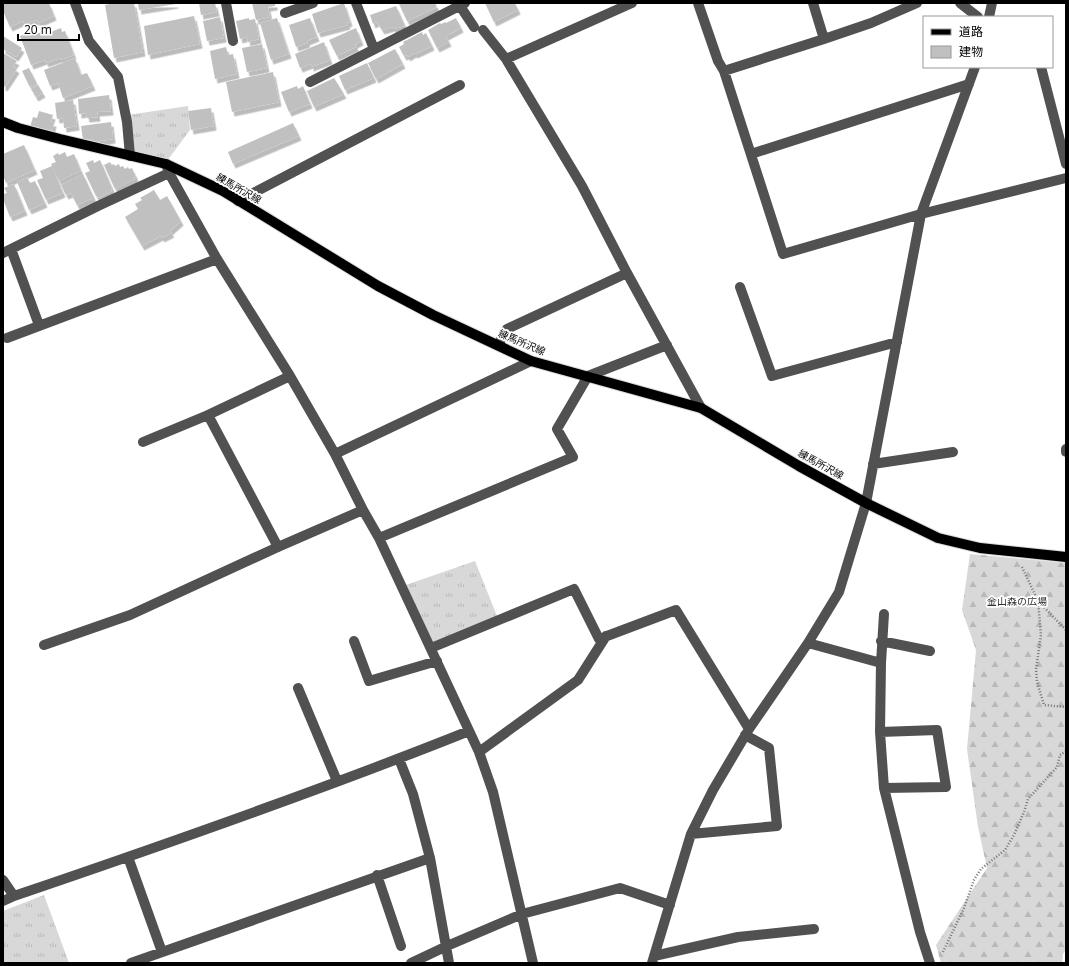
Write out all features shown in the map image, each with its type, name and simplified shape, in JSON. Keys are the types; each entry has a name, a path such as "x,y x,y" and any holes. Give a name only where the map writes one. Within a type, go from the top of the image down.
{"main road":[{"name":"練馬所沢線","path":"3,122 18,128 130,156 223,191 378,286 433,315 531,361 702,408 799,466 866,503 938,538 980,548 1066,557"}],"street":[{"path":"75,3 89,41 118,77 127,122 130,156"},
{"path":"226,3 233,41"},
{"path":"285,13 313,3"},
{"path":"356,3 374,49"},
{"path":"506,59 632,3"},
{"path":"698,3 718,61 724,71 783,254 921,214 1066,178"},
{"path":"813,3 824,40"},
{"path":"724,71 824,40 917,3"},
{"path":"960,3 977,16"},
{"path":"989,16 992,3"},
{"path":"310,82 461,4 479,29 506,59 582,186 627,273 702,408"},
{"path":"653,959 691,834 713,790 747,732 808,643 839,592 866,503 921,214 974,68"},
{"path":"1041,68 1066,164"},
{"path":"751,154 969,84"},
{"path":"238,201 460,85"},
{"path":"38,325 7,251 98,206 167,169 217,259 290,376 335,454 379,538 479,752 493,792 533,963"},
{"path":"7,338 38,325 217,259"},
{"path":"498,345 507,329 627,273"},
{"path":"740,288 772,376 897,342"},
{"path":"379,538 573,457 557,429 588,376 667,345"},
{"path":"335,454 531,361"},
{"path":"143,442 208,415 290,376"},
{"path":"208,415 278,547"},
{"path":"873,464 953,452"},
{"path":"44,645 130,615 363,510"},
{"path":"431,648 574,588 599,639 676,610 747,732 769,748 777,826 691,834"},
{"path":"884,614 881,641 880,732 884,788 916,917 930,963"},
{"path":"479,752 578,680 606,636"},
{"path":"354,641 369,681 437,661"},
{"path":"881,641 930,651"},
{"path":"808,643 881,663"},
{"path":"298,688 337,781"},
{"path":"880,732 937,730 946,787 884,788"},
{"path":"3,901 399,759 469,731"},
{"path":"399,759 413,794 430,858 449,963"},
{"path":"128,857 162,952"},
{"path":"131,963 430,858"},
{"path":"377,876 401,946"},
{"path":"3,880 14,896"},
{"path":"411,963 522,914 620,888 670,905"},
{"path":"653,959 738,937 814,929"}],"path":[{"path":"1016,552 1028,582 1038,601 1066,630"},
{"path":"1038,601 1041,635 1036,669 1037,682 1044,705 1066,707"},
{"path":"941,956 964,908 974,880 981,868 1005,850 1014,835 1028,799 1057,767 1060,755 1066,751"}],"green space":[{"path":"188,106 190,130 167,161 132,154 128,115"},
{"name":"金山森の広場","path":"970,554 1066,563 1066,949 1063,954 1062,963 941,963 936,945 987,868 978,827 967,749 976,650 962,610"},
{"path":"475,561 499,621 428,646 400,587"},
{"path":"44,895 69,963 3,963 3,911"}],"building":[{"path":"3,3 49,3 54,16 38,23 37,20 25,25 23,21 10,27 3,11"},
{"path":"115,3 134,3 143,52 114,58 105,5"},
{"path":"138,3 176,3 176,4 139,10"},
{"path":"199,3 215,3 217,12 201,15"},
{"path":"252,3 275,3 275,6 268,7 270,17 256,20"},
{"path":"344,3 350,22 347,23 348,25 318,33 312,14"},
{"path":"435,3 437,7 407,21 399,4"},
{"path":"485,3 515,3 518,10 494,22"},
{"path":"396,6 405,26 382,30 377,22 373,24 370,15"},
{"path":"194,16 200,44 148,55 144,26"},
{"path":"220,17 224,38 207,41 203,21"},
{"path":"249,18 249,20 255,19 259,39 248,42 247,37 240,39 236,21"},
{"path":"277,18 289,54 271,60 260,23"},
{"path":"310,18 317,37 307,41 308,43 296,47 289,25"},
{"path":"456,18 461,28 446,36 449,42 437,48 428,30 440,23 446,23"},
{"path":"61,28 62,32 65,31 74,55 46,63 45,60 31,65 20,36 33,31 34,35 47,30 48,33"},
{"path":"356,28 361,41 355,44 356,47 337,56 329,40"},
{"path":"422,32 423,35 426,33 432,46 408,57 407,55 404,56 399,47 404,44 403,42"},
{"path":"3,36 22,48 16,57 3,49"},
{"path":"324,42 330,60 311,67 311,64 300,68 295,54"},
{"path":"262,44 267,68 247,72 242,48"},
{"path":"226,47 228,55 233,54 237,74 215,79 210,51"},
{"path":"395,49 403,64 376,79 368,63"},
{"path":"3,53 17,61 13,66 17,69 5,87 3,86"},
{"path":"75,58 81,75 87,73 93,86 63,98 58,83 50,86 44,70"},
{"path":"367,63 374,78 345,90 339,76"},
{"path":"29,68 37,84 30,87 22,71"},
{"path":"273,72 279,102 232,112 226,82"},
{"path":"334,78 344,94 314,107 307,91"},
{"path":"38,85 43,93 36,97 31,89"},
{"path":"297,86 298,89 303,86 310,104 289,112 281,92"},
{"path":"109,95 111,111 97,112 98,117 87,118 86,113 79,114 78,99"},
{"path":"73,100 77,126 64,128 63,118 57,119 55,103"},
{"path":"211,108 214,126 191,130 188,111"},
{"path":"39,111 53,115 51,122 54,122 52,132 30,127 33,117 37,118"},
{"path":"111,122 113,139 94,142 93,139 83,140 81,126"},
{"path":"293,123 299,136 233,164 228,152"},
{"path":"24,145 35,170 6,183 3,175 3,154"},
{"path":"65,152 67,157 74,154 81,171 59,181 51,164 56,162 53,156 58,153 59,155"},
{"path":"93,160 94,163 100,160 112,188 112,191 98,198 85,173 90,171 86,163"},
{"path":"110,162 115,166 119,164 120,167 123,166 125,169 128,167 129,169 132,168 136,177 134,178 135,179 115,189 104,165"},
{"path":"52,166 63,193 46,200 37,180 43,178 40,171"},
{"path":"83,174 93,198 77,205 71,193 66,195 61,185"},
{"path":"27,177 30,183 35,181 45,203 29,210 17,182"},
{"path":"14,184 25,211 10,217 3,199 3,194 7,193 4,188"},
{"path":"154,190 160,200 167,196 181,221 170,231 172,233 162,238 161,236 142,246 125,217 138,209 135,204 142,200 140,198"}]}
